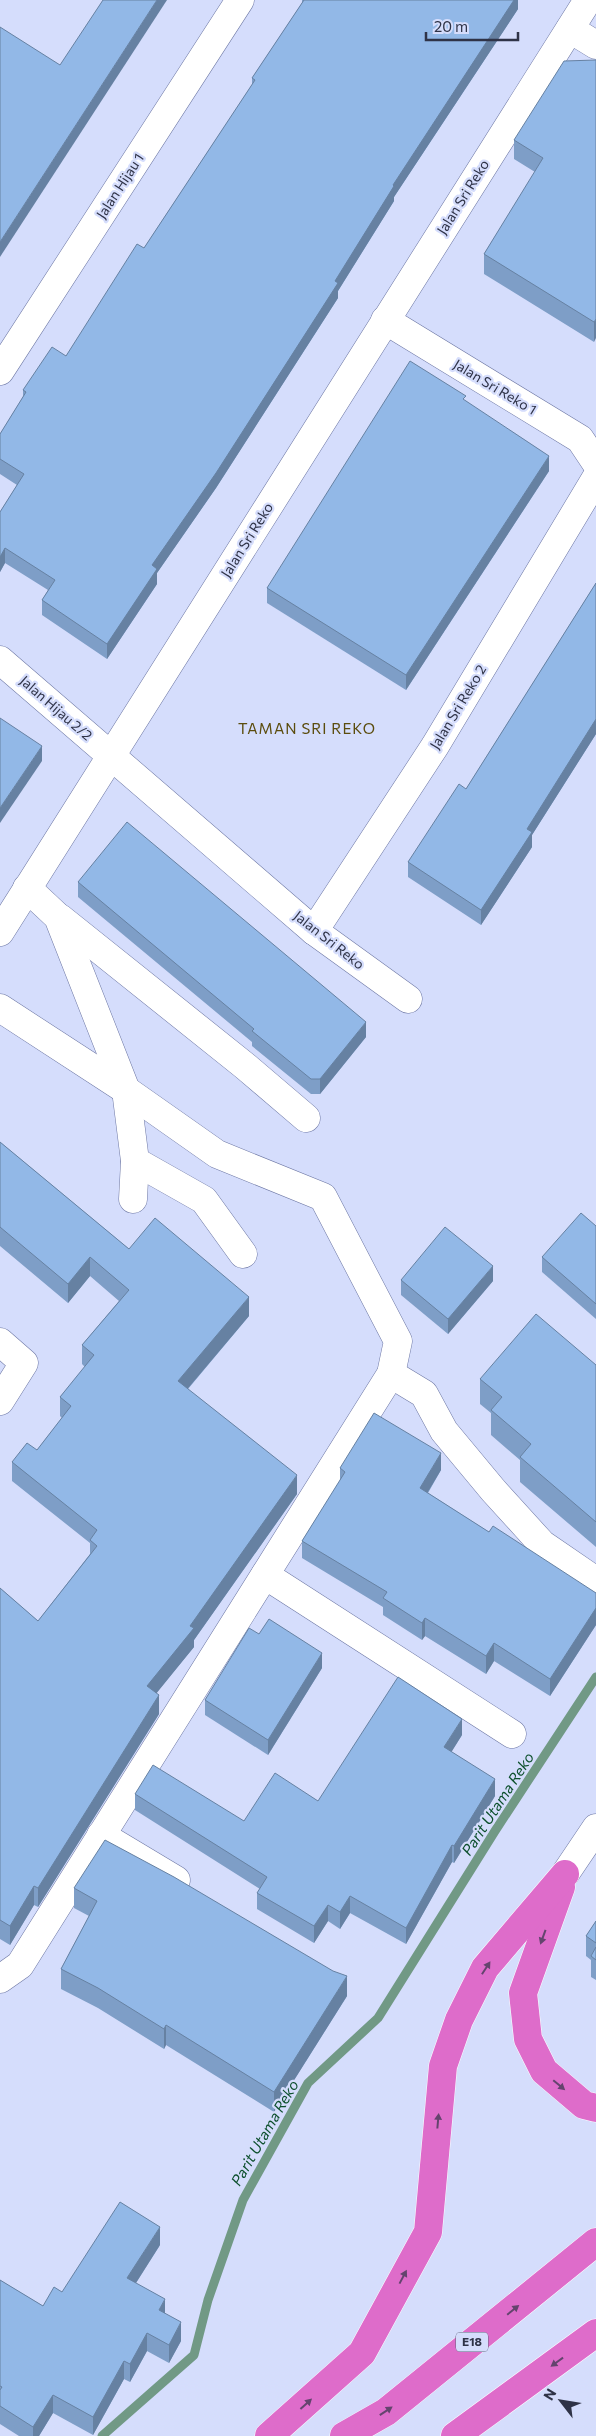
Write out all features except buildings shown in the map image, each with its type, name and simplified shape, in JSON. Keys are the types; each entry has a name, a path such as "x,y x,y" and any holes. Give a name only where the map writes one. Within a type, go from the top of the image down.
{"highway":[{"path":"565,1874 523,1993 528,2038 544,2071 584,2105 596,2108"},
{"path":"269,2436 362,2353 428,2232 443,2066 459,2020 485,1968 565,1874"},
{"name":"E18","path":"344,2436 386,2412 596,2242"},
{"path":"455,2436 596,2333"}],"street":[{"name":"Jalan Hijau 1","path":"0,371 240,0"},
{"name":"Jalan Sri Reko","path":"408,999 314,931 111,756 588,0"},
{"path":"570,29 596,45"},
{"name":"Jalan Sri Reko 1","path":"385,320 580,439 596,463"},
{"name":"Jalan Sri Reko 2","path":"314,931 435,746 596,478"},
{"name":"Jalan Hijau 2/2","path":"0,660 111,756"},
{"path":"0,932 111,756"},
{"path":"27,888 58,917 245,1066 306,1118"},
{"path":"58,917 126,1090 135,1161 133,1199"},
{"path":"0,1008 126,1090 217,1154 323,1197 398,1341 391,1374 20,1965 0,1979"},
{"path":"135,1161 204,1200 242,1254"},
{"path":"0,1342 24,1363 0,1401"},
{"path":"391,1374 424,1394 444,1431 493,1490 542,1544 596,1581"},
{"path":"265,1574 512,1734"},
{"path":"565,1874 596,1828"},
{"path":"101,1835 195,1891"}],"waterway":[{"name":"Parit Utama Reko","path":"102,2436 194,2355 208,2300 243,2200 308,2083 378,2018 495,1831 596,1677"}],"district":[{"name":"TAMAN SRI REKO","path":"307,729"}]}
